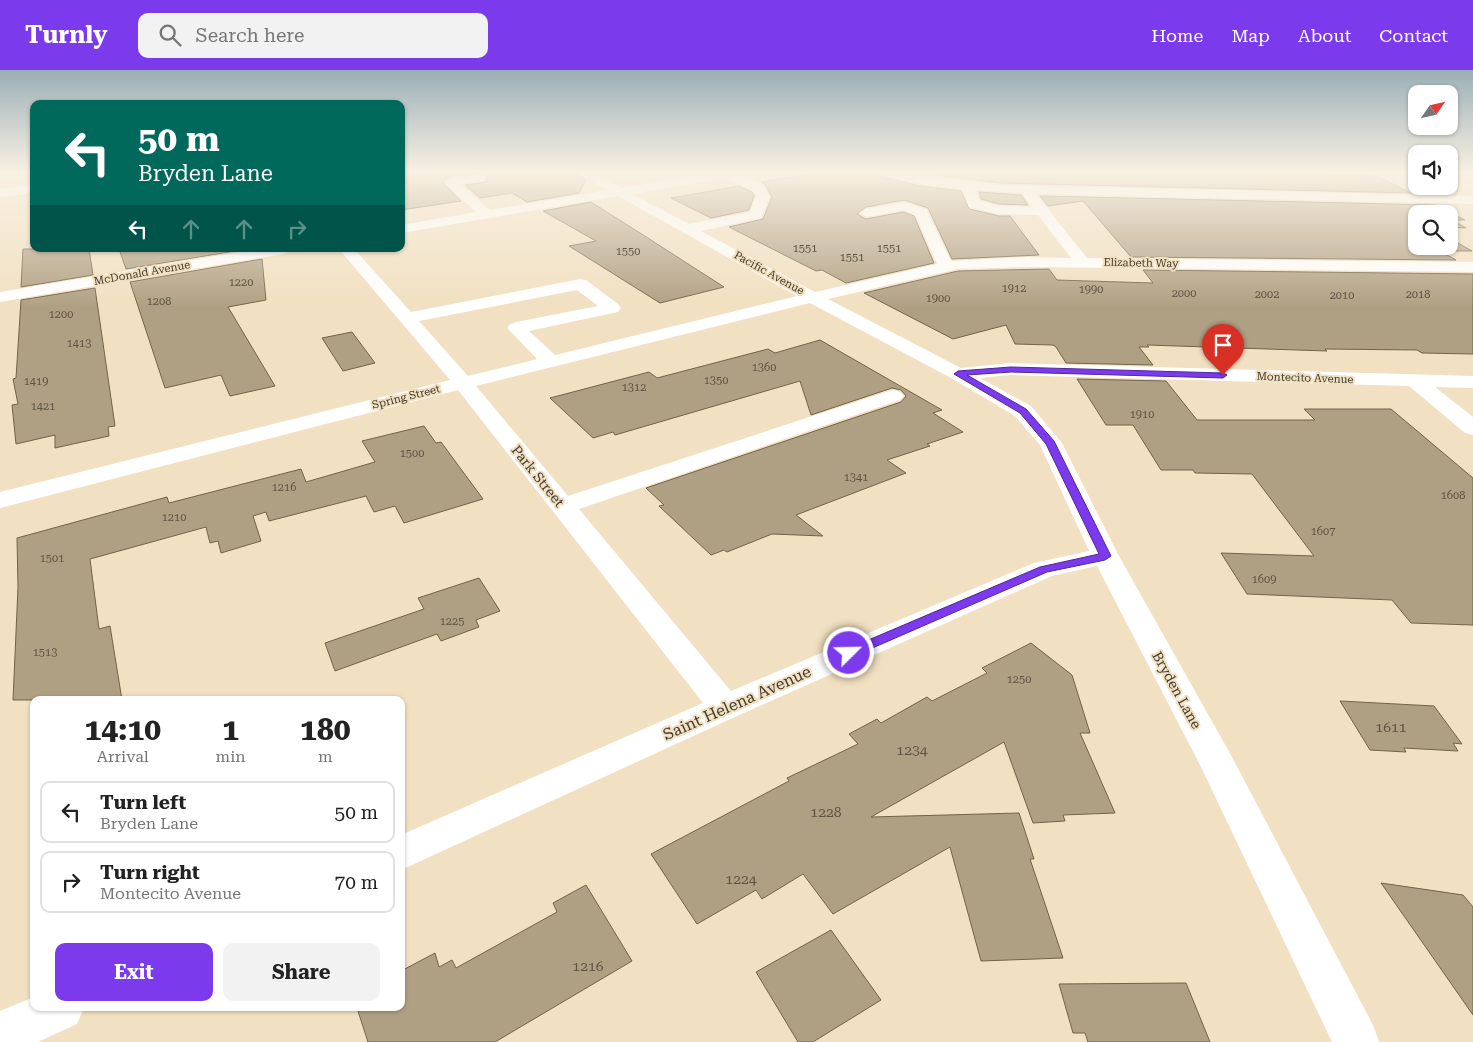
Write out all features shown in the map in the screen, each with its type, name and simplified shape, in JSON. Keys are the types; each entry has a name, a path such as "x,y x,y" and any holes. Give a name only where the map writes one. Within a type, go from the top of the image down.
{"street":[{"path":"405,227 472,216"},
{"name":"Pacific Avenue","path":"665,216 813,298 958,374"},
{"path":"688,229 749,216"},
{"path":"923,216 946,267"},
{"path":"1046,216 1082,262"},
{"name":"McDonald Avenue","path":"0,297 265,252"},
{"name":"Park Street","path":"349,252 463,383 725,707"},
{"name":"Elizabeth Way","path":"813,298 905,275 946,267 1016,262 1473,267"},
{"path":"407,318 580,284 612,308 516,328 550,361"},
{"name":"Spring Street","path":"0,500 550,361 813,298"},
{"name":"Montecito Avenue","path":"958,374 1011,369 1473,382"},
{"name":"Bryden Lane","path":"958,374 1023,411 1050,443 1105,556 1219,767 1356,1042"},
{"path":"1415,381 1473,428"},
{"path":"563,506 893,396"},
{"name":"Saint Helena Avenue","path":"405,851 725,707 1044,569 1105,556"},
{"path":"0,1035 54,1011"}],"building":[{"path":"552,216 613,216 724,287 660,303 569,246 596,241"},
{"path":"764,216 861,216 866,219 880,216 914,216 934,263 846,283 822,270 816,271 729,227 763,219"},
{"path":"932,216 1010,216 1039,255 952,259"},
{"path":"1096,216 1408,216 1408,255 1447,255 1456,260 1131,257"},
{"path":"1458,223 1466,228 1458,228"},
{"path":"1458,243 1472,251 1458,251"},
{"path":"23,249 30,249 30,252 89,252 93,275 21,287"},
{"path":"120,252 229,252 126,269"},
{"path":"262,259 266,300 228,307 275,386 230,396 221,375 165,388 130,282"},
{"path":"1049,269 1057,280 1153,283 1143,270 1473,274 1473,354 1422,353 1417,350 1325,349 1327,351 1147,345 1149,347 1139,347 1153,365 1066,363 1053,345 1015,344 1006,325 953,339 864,293 958,271"},
{"path":"95,288 115,426 108,427 109,436 55,448 55,435 16,444 12,405 18,404 13,379 16,378 21,300"},
{"path":"352,332 375,363 343,371 322,338"},
{"path":"820,340 942,410 933,413 963,432 927,444 930,446 887,460 906,473 796,515 823,536 772,534 727,552 724,550 711,555 659,506 664,505 646,488 901,402 906,396 901,390 892,388 811,415 800,381 615,435 613,432 593,438 550,398 649,372 657,378 768,349 775,353"},
{"path":"1077,379 1166,381 1197,420 1315,420 1304,409 1391,409 1473,478 1473,625 1411,623 1392,600 1247,594 1221,553 1314,556 1252,474 1195,473 1193,470 1161,470 1133,425 1106,425"},
{"path":"424,426 436,443 441,442 483,499 404,523 395,506 374,512 366,496 269,521 266,512 253,516 261,541 221,553 218,541 210,543 206,527 90,559 99,629 110,626 121,696 30,696 30,700 13,700 18,587 17,538 167,497 169,503 301,469 306,482 375,462 362,441"},
{"path":"479,578 500,611 476,620 479,627 441,641 437,634 335,671 325,643 424,609 418,598"},
{"path":"1031,643 1072,675 1090,733 1080,733 1115,813 1063,815 1065,821 1033,823 1004,742 871,817 1019,813 1034,859 1030,859 1063,958 981,961 950,847 833,914 803,874 762,899 756,890 697,924 651,854 789,781 787,778 858,744 849,734 877,719 881,723 927,697 932,701 987,673 982,668"},
{"path":"1340,701 1434,706 1462,744 1453,743 1458,751 1404,748 1406,752 1370,750"},
{"path":"1381,883 1463,895 1473,907 1473,1015"},
{"path":"586,885 632,961 495,1042 368,1042 358,1011 405,1011 405,969 435,953 439,967 452,960 456,968 557,912 553,903"},
{"path":"831,930 881,1000 813,1042 798,1042 756,972"},
{"path":"1186,983 1210,1042 1088,1042 1085,1033 1073,1033 1059,984"}],"route":[{"path":"849,653 1044,569 1070,565 1105,556 1050,443 1023,411 958,374 1011,369 1223,375"}]}
